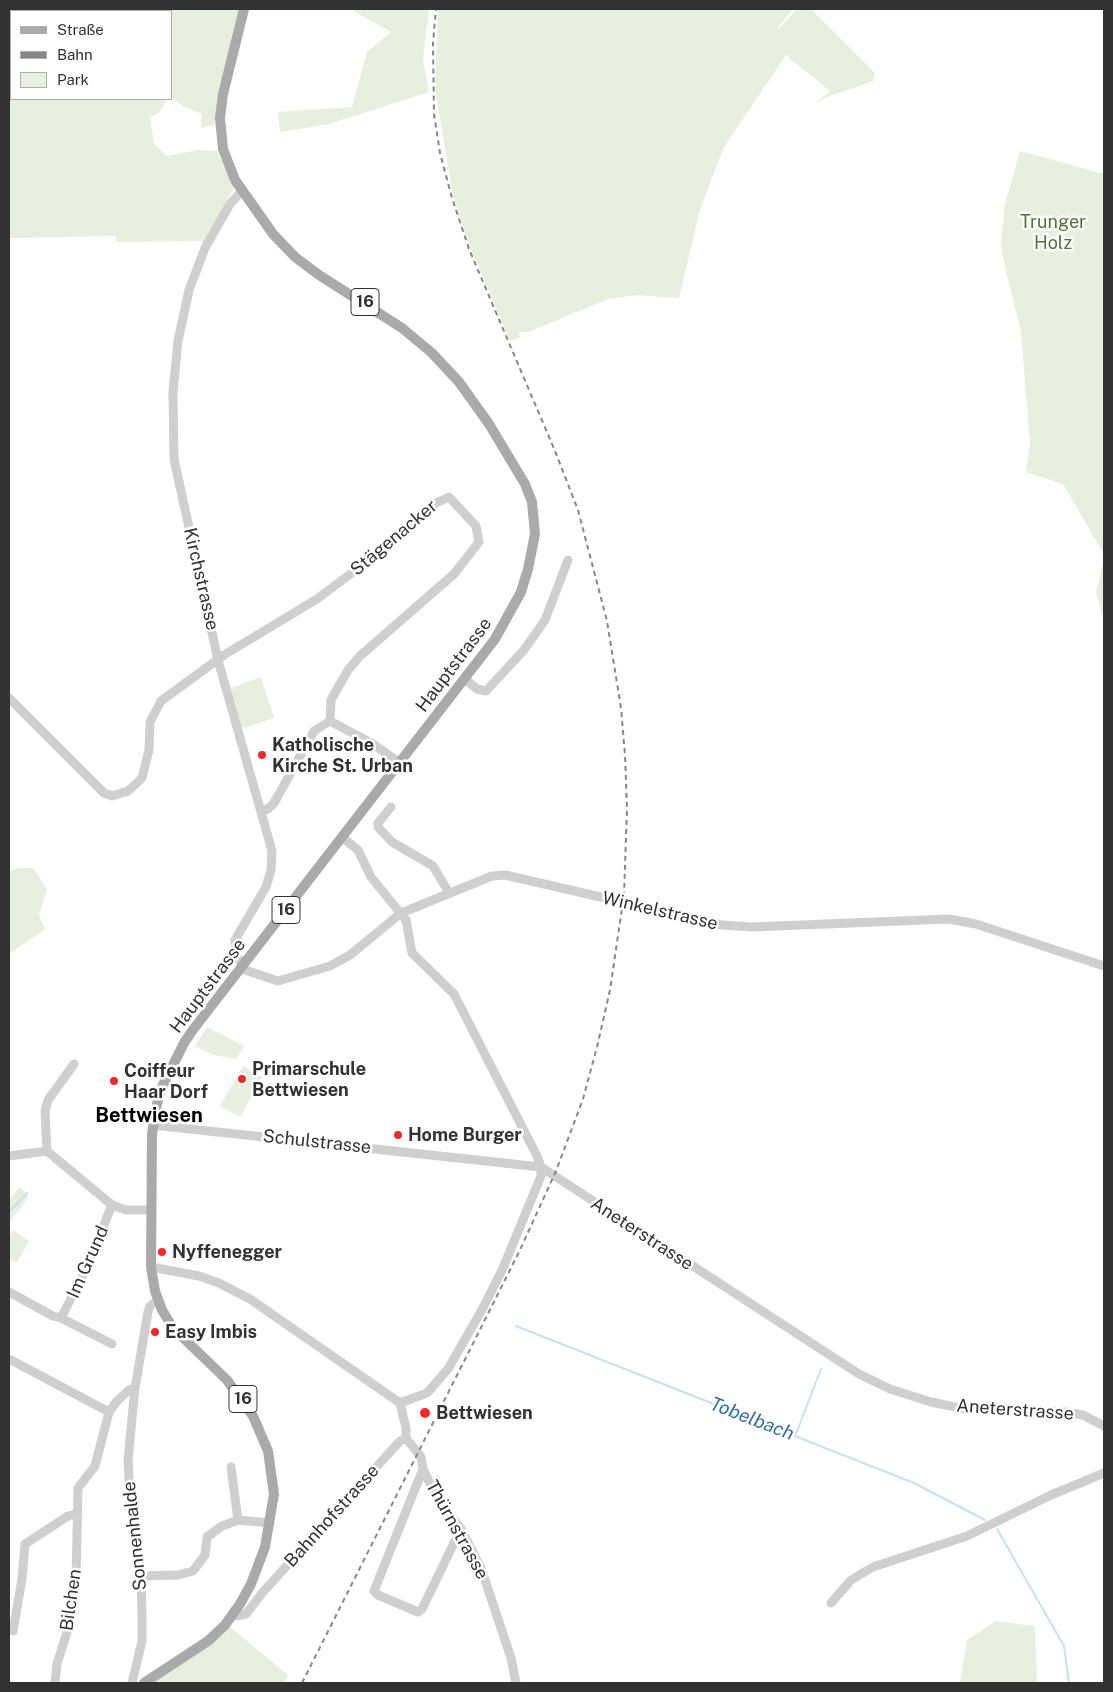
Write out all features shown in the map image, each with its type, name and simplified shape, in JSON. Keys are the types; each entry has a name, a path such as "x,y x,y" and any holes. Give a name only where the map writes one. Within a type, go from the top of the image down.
{"main road":[{"name":"Hauptstrasse","path":"144,1683 203,1645 234,1613 246,1594 257,1570 270,1523 274,1494 273,1474 268,1451 253,1416 227,1380 173,1328 158,1300 151,1267 151,1210 153,1125 162,1088 184,1043 400,764 502,628 516,603 526,575 533,545 535,525 532,502 525,484 489,424 446,366 395,323 295,258 273,234 242,191 224,155 220,118 223,94 244,9"}],"street":[{"name":"Kirchstrasse","path":"242,191 230,204 205,248 189,290 178,341 172,392 174,459 218,660 262,810 272,851 271,870 266,887 235,940 236,956 243,966"},
{"name":"Stägenacker","path":"218,660 316,599 385,548 436,502 449,497 476,526 479,542 454,574 366,651 348,670 331,700 330,721"},
{"path":"465,679 477,689 486,690 524,650 545,620 568,560"},
{"path":"9,698 104,793 112,796 128,791 142,778 149,750 150,722 161,700 218,660"},
{"path":"262,810 268,809 274,802 314,731 330,721 373,744 400,764"},
{"path":"391,807 378,823 378,827 392,842 433,866 448,894"},
{"path":"343,838 358,850 374,881 406,920 412,953 454,994 538,1156 541,1167 541,1176 500,1275 448,1369 427,1393 400,1403"},
{"name":"Winkelstrasse","path":"243,966 251,973 278,981 330,966 350,955 401,913 492,876 505,875 722,925 752,927 949,919 976,924 1104,966"},
{"path":"46,1152 45,1111 48,1100 74,1064"},
{"name":"Schulstrasse","path":"153,1125 541,1167"},
{"path":"9,1156 46,1152 112,1205 126,1210 151,1210"},
{"name":"Aneterstrasse","path":"541,1167 859,1374 890,1389 931,1402 965,1409 1065,1412 1082,1415 1104,1426"},
{"name":"Im Grund","path":"61,1318 88,1267 112,1205"},
{"path":"151,1267 198,1276 240,1293 400,1403 406,1438"},
{"name":"Im Grund","path":"9,1292 53,1316 61,1318 112,1344"},
{"name":"Sonnenhalde","path":"132,1683 143,1634 141,1576 130,1498 129,1469 135,1388 148,1312 150,1306 158,1300"},
{"path":"9,1359 109,1412"},
{"path":"13,1631 22,1579 25,1544 68,1516 76,1514 78,1488 95,1466 109,1412 117,1401 129,1390 135,1388"},
{"name":"Thürnstrasse","path":"406,1438 418,1452 423,1469 436,1496 462,1534 481,1568 490,1590 511,1658 516,1683"},
{"name":"Bahnhofstrasse","path":"234,1613 237,1616 246,1614 400,1441 406,1438"},
{"path":"230,1467 238,1520"},
{"path":"423,1469 374,1591 378,1595 418,1612 422,1609 455,1541 462,1534"},
{"path":"831,1604 850,1580 873,1567 966,1536 1051,1495 1104,1473"},
{"name":"Bilchen","path":"55,1683 57,1664 67,1632 76,1581 76,1514"},
{"path":"141,1576 178,1575 194,1570 205,1555 207,1537 222,1526 238,1520 270,1523"}],"green space":[{"path":"241,9 214,125 201,128 202,114 183,106 172,98 172,10 113,10"},
{"path":"350,9 429,9 423,60 429,92 329,124 280,132 278,112 352,107 367,52 391,32"},
{"path":"438,9 793,9 778,27 779,29 797,9 811,9 875,73 873,81 827,97 815,104 830,91 786,55 724,147 700,209 679,298 637,295 608,299 528,332 518,332 520,337 510,341 467,240 453,196 435,88"},
{"path":"9,72 10,100 166,100 160,112 150,117 154,144 167,156 197,150 217,151 234,187 208,241 116,242 116,236 9,238"},
{"name":"Trunger Holz","path":"1020,151 1104,174 1104,554 1063,484 1026,472 1030,444 1021,331 1003,259 1001,242 1005,204"},
{"path":"1104,560 1104,620 1096,592"},
{"path":"261,677 274,718 244,728 241,726 231,688"},
{"path":"18,868 33,868 47,889 39,915 45,929 9,954 9,872"},
{"path":"207,1027 244,1046 236,1059 213,1055 195,1046"},
{"path":"243,1066 262,1077 240,1117 220,1106"},
{"path":"19,1187 29,1196 9,1223 9,1200"},
{"path":"13,1230 29,1241 17,1263 9,1259 9,1235"},
{"path":"996,1621 1035,1626 1037,1683 960,1683 967,1640"},
{"path":"230,1627 288,1675 284,1683 153,1683 214,1642"}],"waterway":[{"name":"Tobelbach","path":"9,1212 27,1193"},
{"name":"Tobelbach","path":"516,1326 914,1483 985,1520"},
{"path":"796,1434 821,1369"},
{"path":"997,1529 1064,1646 1069,1683"}],"railway":[{"path":"302,1683 520,1250 556,1171 583,1099 597,1047 610,990 624,895 627,809 625,755 621,708 607,621 578,510 555,451 469,249 452,198 440,153 434,114 433,43 436,9"}],"place":[{"name":"Katholische Kirche St. Urban","path":"262,755"},
{"name":"Primarschule Bettwiesen","path":"242,1079"},
{"name":"Coiffeur Haar Dorf","path":"114,1081"},
{"name":"Home Burger","path":"398,1135"},
{"name":"Nyffenegger","path":"162,1252"},
{"name":"Easy Imbis","path":"155,1332"},
{"name":"Bettwiesen","path":"425,1413"}],"district":[{"name":"Bettwiesen","path":"149,1116"}]}
